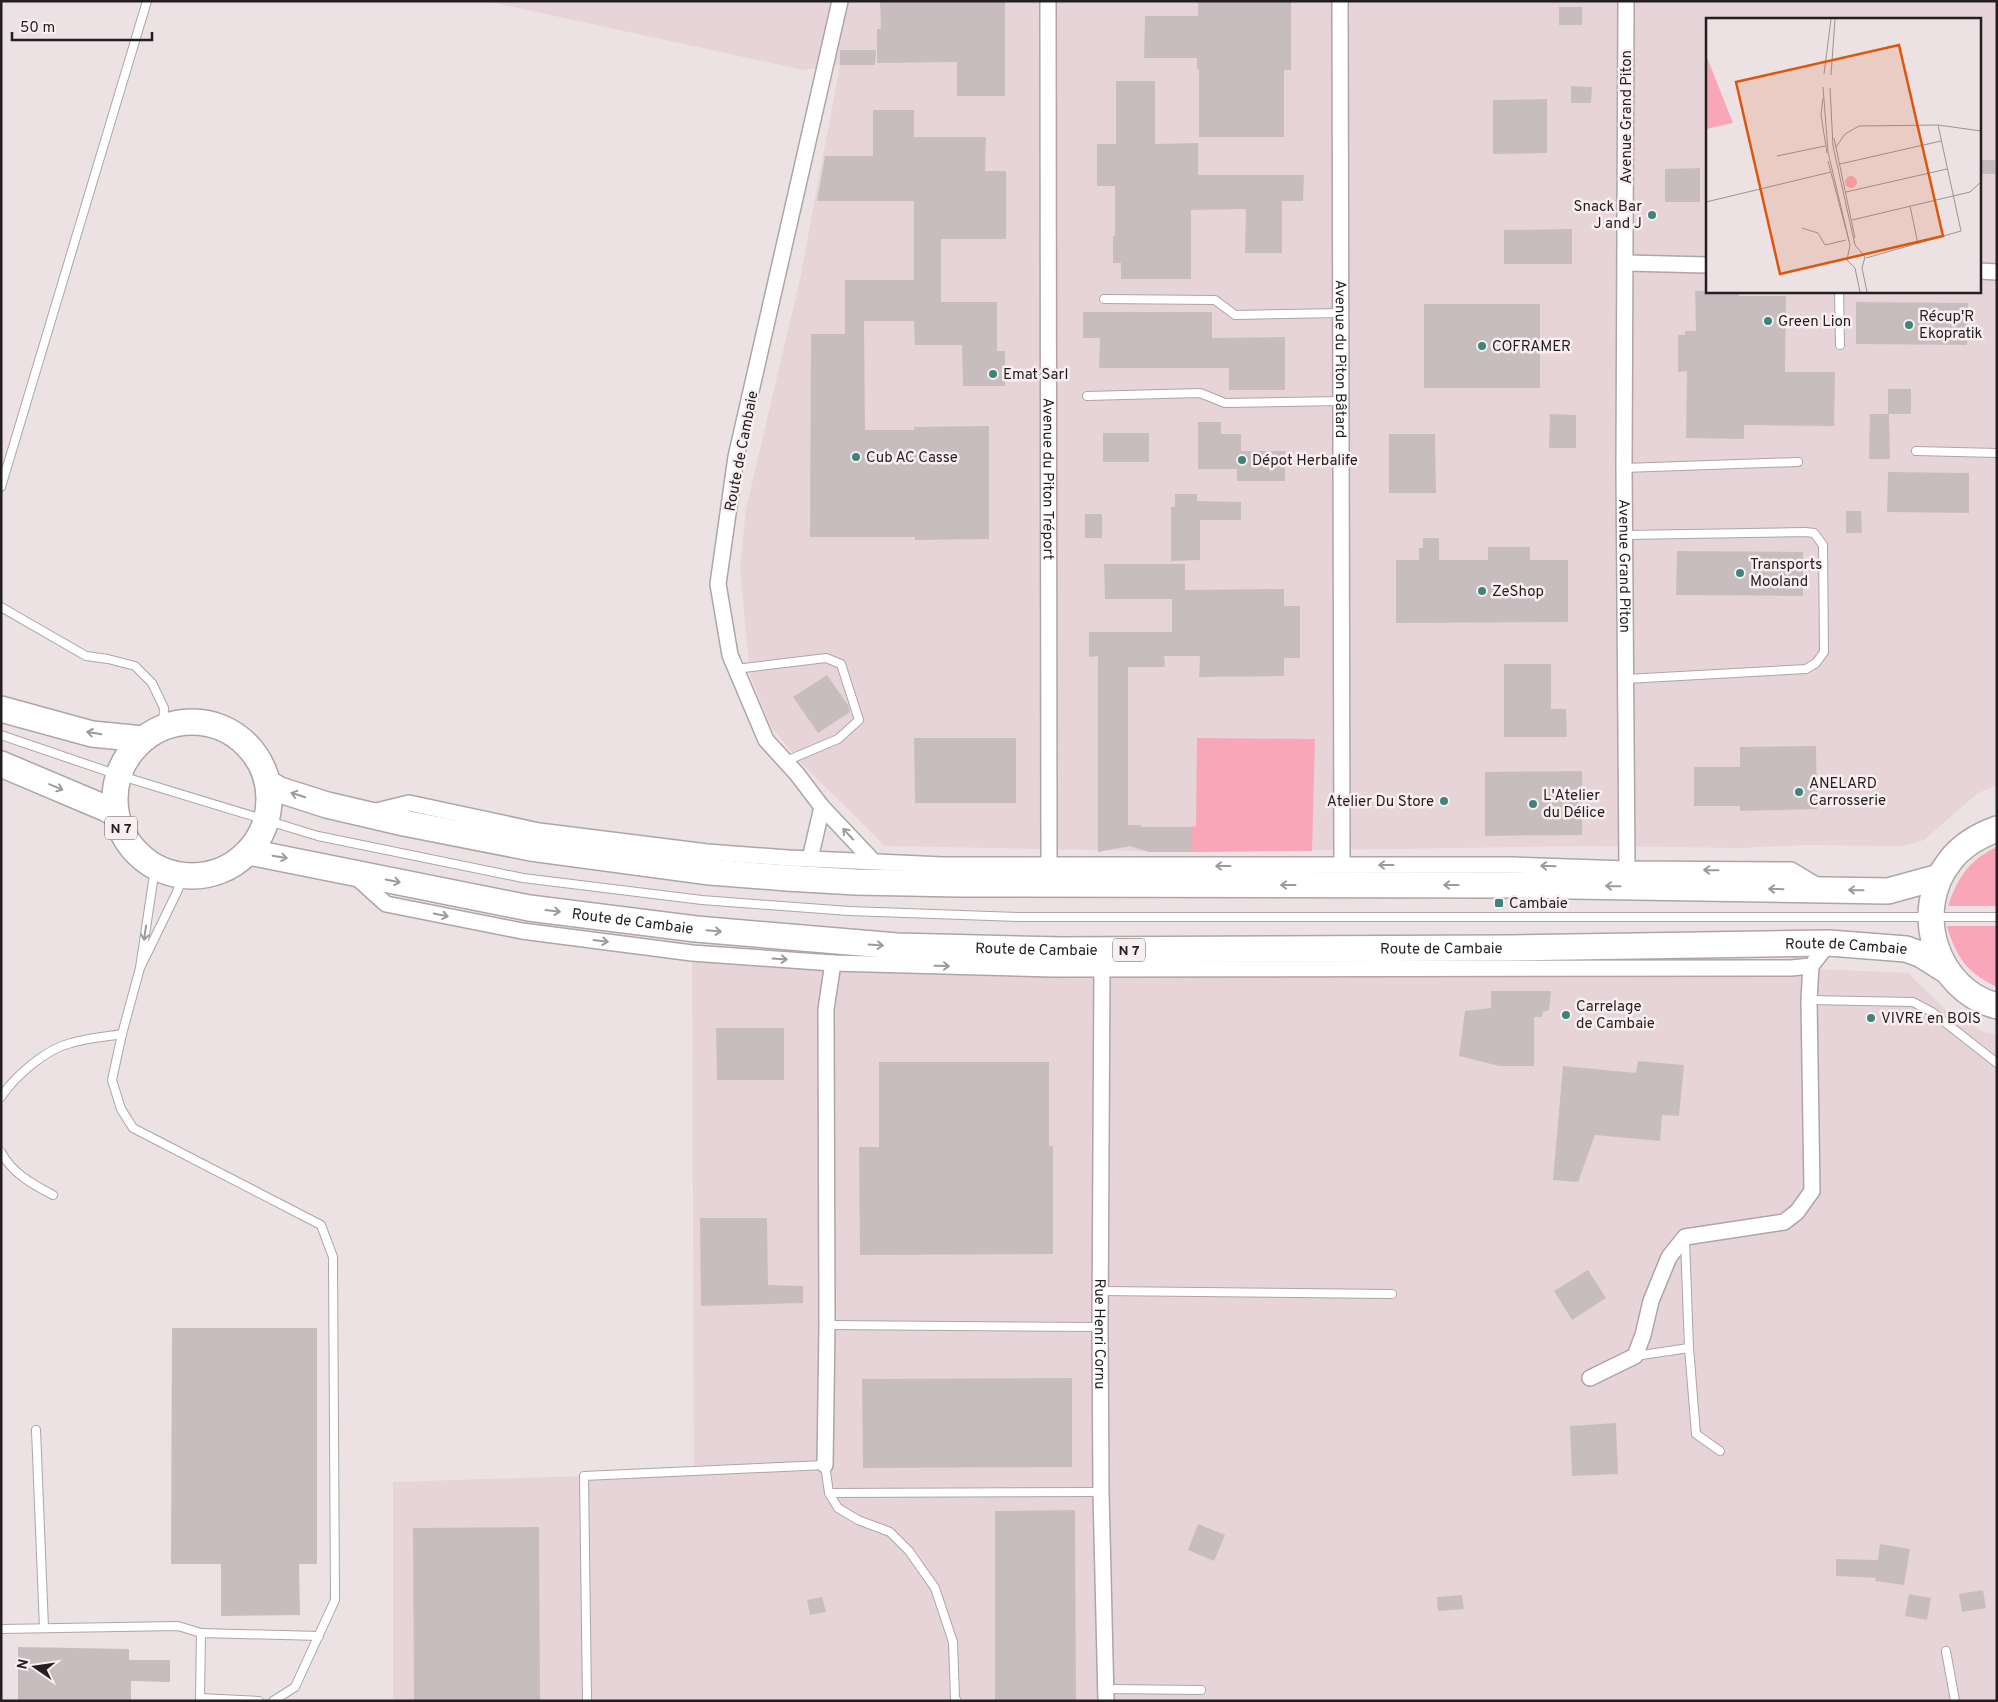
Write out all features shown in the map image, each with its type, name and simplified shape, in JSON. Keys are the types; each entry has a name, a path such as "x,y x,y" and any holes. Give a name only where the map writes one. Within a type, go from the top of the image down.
{"main road":[{"path":"1,708 92,734 153,733"},
{"name":"N 7","path":"187,721 211,723 233,732 251,748 264,769 269,784 269,806 266,820 259,837 249,852 230,867 207,875 183,876 155,868 140,856 124,837 116,814 115,795 118,775 128,755 153,733 187,721"},
{"path":"1,764 116,814"},
{"path":"269,784 280,790 327,805 404,823 531,848 710,872 856,882 960,884 1502,884 1888,890 1939,877"},
{"name":"Route de Cambaie","path":"1997,829 1980,835 1963,846 1950,861 1939,877 1930,917 1934,945 1947,971 1960,986 1976,998 1997,1006"},
{"name":"Route de Cambaie","path":"249,852 312,863 352,873 529,908 696,929 897,946 1062,950 1451,948 1829,943 1906,949 1920,954 1947,971"}],"street":[{"name":"Route de Cambaie","path":"840,1 736,457 718,584 730,656 766,740 786,761 822,807 873,861"},
{"name":"Avenue du Piton Tréport","path":"1048,1 1049,866"},
{"name":"Avenue du Piton Bâtard","path":"1340,1 1342,865"},
{"name":"Avenue Grand Piton","path":"1626,1 1624,468 1627,869"},
{"path":"1626,263 1706,265"},
{"path":"1980,271 1997,272"},
{"path":"367,814 409,803 539,831 707,852 810,859 942,865 1512,865 1627,869 1792,870 1824,890"},
{"path":"810,859 822,807"},
{"path":"352,873 386,904 522,931 692,952 833,964 1054,969 1791,968 1811,966"},
{"path":"1590,1378 1635,1356 1643,1335 1651,1301 1669,1257 1685,1237 1784,1222 1796,1212 1812,1191 1809,1000 1811,966 1829,943"},
{"path":"825,1465 827,1326 826,1009 833,964"},
{"name":"Rue Henri Cornu","path":"1102,968 1100,1327 1101,1492 1106,1695"}],"lane":[{"path":"1,487 147,1"},
{"path":"1839,292 1840,345"},
{"path":"1104,299 1215,300 1235,315 1341,313"},
{"path":"1087,396 1200,393 1225,403 1341,401"},
{"path":"1916,452 1997,453"},
{"path":"1624,468 1798,462"},
{"path":"1625,535 1814,533 1823,545 1824,652 1816,663 1806,668 1626,679"},
{"path":"1,607 86,656 108,659 134,666 152,683 164,708 153,733"},
{"path":"736,669 826,658 841,664 859,720 838,739 786,761"},
{"path":"1,735 118,775 318,836 523,878 702,900 849,911 1018,917 1997,917"},
{"path":"155,868 140,968 112,1080 121,1109 133,1128 321,1225 333,1257 335,1600 295,1687 273,1701"},
{"path":"140,968 183,876"},
{"path":"1809,1000 1912,1002 1932,1012 1997,1063"},
{"path":"1,1097 10,1084 43,1056 70,1043 122,1034"},
{"path":"1,1152 7,1164 27,1181 53,1195"},
{"path":"1685,1237 1689,1348 1696,1434 1720,1451"},
{"path":"1101,1291 1392,1294"},
{"path":"827,1326 1100,1327"},
{"path":"1635,1356 1689,1348"},
{"path":"36,1430 44,1628"},
{"path":"588,1701 584,1476 825,1465 829,1493 838,1508 858,1520 890,1532 909,1551 935,1588 953,1642 955,1698 957,1701"},
{"path":"829,1493 1101,1492"},
{"path":"1,1629 178,1626 201,1634 319,1636"},
{"path":"201,1634 200,1699 259,1701"},
{"path":"1946,1650 1955,1701"},
{"path":"1106,1695 1201,1690"}],"shaded area":[{"path":"486,1 1997,1 1997,785 1978,793 1924,840 1903,846 1804,845 1741,848 1585,846 1191,852 885,846 800,762 771,727 750,675 740,569 746,509 800,279 840,65 803,70"},
{"path":"1197,738 1315,739 1312,851 1191,852 1191,827 1196,826"},
{"path":"1997,847 1997,906 1948,906 1960,878 1979,857"},
{"path":"1947,926 1997,926 1997,987 1978,976 1964,963 1954,947"},
{"path":"692,953 782,959 1791,968 1908,973 1945,1009 1984,1032 1997,1034 1997,1701 393,1701 393,1482 694,1471"}],"building":[{"path":"880,1 1005,1 1005,96 957,96 957,62 877,63 877,29 881,29"},
{"path":"1198,1 1291,1 1291,70 1284,70 1284,137 1199,137 1199,69 1197,69 1197,58 1144,58 1145,16 1198,16"},
{"path":"1559,7 1582,7 1582,25 1559,25"},
{"path":"840,50 876,50 875,65 840,65"},
{"path":"1116,81 1155,81 1155,144 1198,143 1198,175 1304,175 1303,201 1282,201 1282,253 1245,253 1246,209 1191,210 1191,279 1121,279 1121,263 1113,263 1115,186 1097,186 1097,144 1116,144"},
{"path":"1571,86 1592,87 1591,103 1571,103"},
{"path":"1547,99 1547,153 1493,154 1493,100"},
{"path":"873,110 914,110 914,137 986,137 985,171 1006,171 1006,239 941,239 941,302 997,302 997,351 1005,351 1005,386 963,386 962,345 915,345 914,321 864,321 865,430 914,430 914,427 989,426 989,539 915,540 915,537 810,537 811,334 845,334 845,280 914,280 914,201 817,201 825,156 873,156"},
{"path":"1980,160 1995,160 1995,174 1980,174"},
{"path":"1700,168 1700,202 1665,202 1665,169"},
{"path":"1572,229 1572,264 1504,264 1504,230"},
{"path":"1695,291 1739,292 1739,296 1786,296 1785,372 1835,372 1834,426 1744,425 1744,439 1686,438 1687,371 1678,372 1678,335 1685,335 1685,331 1696,331"},
{"path":"1856,302 1968,303 1967,345 1856,344"},
{"name":"COFRAMER","path":"1424,304 1540,304 1540,388 1424,388"},
{"path":"1083,312 1212,312 1212,338 1285,337 1285,390 1229,390 1229,368 1099,368 1100,338 1083,338"},
{"path":"1888,389 1911,389 1911,414 1889,414 1890,459 1869,459 1870,414 1888,414"},
{"path":"1550,414 1576,415 1576,448 1549,448"},
{"name":"Dépot Herbalife","path":"1198,422 1221,422 1221,434 1241,434 1241,451 1285,451 1285,481 1237,481 1237,469 1198,469"},
{"path":"1103,433 1149,433 1149,462 1103,462"},
{"path":"1389,434 1435,434 1436,493 1389,493"},
{"path":"1888,472 1969,473 1969,513 1887,512"},
{"path":"1175,494 1197,494 1197,501 1241,502 1241,520 1200,520 1200,560 1171,561 1171,507 1175,507"},
{"path":"1846,511 1861,511 1862,533 1846,533"},
{"path":"1085,514 1102,514 1102,538 1085,538"},
{"name":"ZeShop","path":"1423,538 1439,538 1439,560 1488,560 1488,547 1530,547 1530,560 1568,560 1568,622 1396,623 1396,560 1419,560 1419,548 1423,548"},
{"name":"Transports Mooland","path":"1677,551 1803,552 1803,596 1676,595"},
{"path":"1104,564 1185,564 1185,590 1284,589 1284,606 1300,606 1300,658 1284,658 1284,676 1199,677 1200,656 1164,656 1165,667 1128,667 1128,825 1141,825 1141,827 1191,827 1191,852 1149,852 1130,846 1098,852 1098,656 1089,657 1089,632 1172,632 1172,599 1105,599"},
{"path":"1504,664 1551,664 1551,709 1566,709 1567,737 1504,737"},
{"path":"827,675 848,705 850,712 818,733 793,697"},
{"path":"914,738 1016,738 1016,803 915,803"},
{"path":"1816,746 1817,809 1740,811 1740,806 1694,806 1694,767 1740,767 1740,747"},
{"name":"L'Atelier du Délice","path":"1582,771 1582,835 1485,836 1485,772"},
{"path":"1491,991 1551,991 1549,1010 1543,1012 1542,1017 1534,1017 1534,1066 1499,1066 1459,1056 1465,1011 1491,1008"},
{"path":"716,1028 784,1028 784,1080 717,1080"},
{"path":"1638,1061 1684,1065 1679,1116 1662,1115 1660,1141 1595,1135 1578,1182 1553,1180 1563,1066 1636,1073"},
{"path":"879,1062 1049,1062 1049,1146 1053,1146 1053,1254 860,1255 859,1147 879,1147"},
{"path":"700,1218 767,1218 768,1285 803,1286 803,1303 701,1306"},
{"path":"1588,1270 1606,1298 1572,1320 1554,1291"},
{"path":"172,1328 317,1328 317,1564 299,1564 300,1615 221,1616 221,1564 171,1564"},
{"path":"1072,1378 1072,1467 863,1468 862,1379"},
{"path":"1616,1423 1618,1474 1572,1476 1570,1426"},
{"path":"1075,1510 1076,1701 995,1701 995,1511"},
{"path":"1198,1524 1225,1535 1214,1561 1188,1550"},
{"path":"539,1527 540,1701 414,1701 413,1528"},
{"path":"1880,1544 1910,1549 1904,1585 1875,1581 1876,1578 1836,1576 1836,1559 1878,1560"},
{"path":"1983,1590 1986,1608 1962,1612 1959,1594"},
{"path":"1909,1594 1931,1598 1927,1620 1905,1616"},
{"path":"1462,1595 1464,1609 1438,1611 1437,1597"},
{"path":"822,1597 826,1612 810,1615 807,1600"},
{"path":"18,1647 129,1649 129,1660 170,1660 170,1682 131,1681 131,1701 18,1700"}],"place":[{"name":"Snack Bar J and J","path":"1652,215"},
{"name":"Green Lion","path":"1768,321"},
{"name":"Récup'R Ekopratik","path":"1909,325"},
{"name":"COFRAMER","path":"1482,346"},
{"name":"Emat Sarl","path":"993,374"},
{"name":"Cub AC Casse","path":"856,457"},
{"name":"Dépot Herbalife","path":"1242,460"},
{"name":"Transports Mooland","path":"1740,573"},
{"name":"ZeShop","path":"1482,591"},
{"name":"ANELARD Carrosserie","path":"1799,792"},
{"name":"Atelier Du Store","path":"1444,801"},
{"name":"L'Atelier du Délice","path":"1533,804"},
{"name":"Cambaie","path":"1499,903"},
{"name":"Carrelage de Cambaie","path":"1566,1015"},
{"name":"VIVRE en BOIS","path":"1871,1018"}]}
